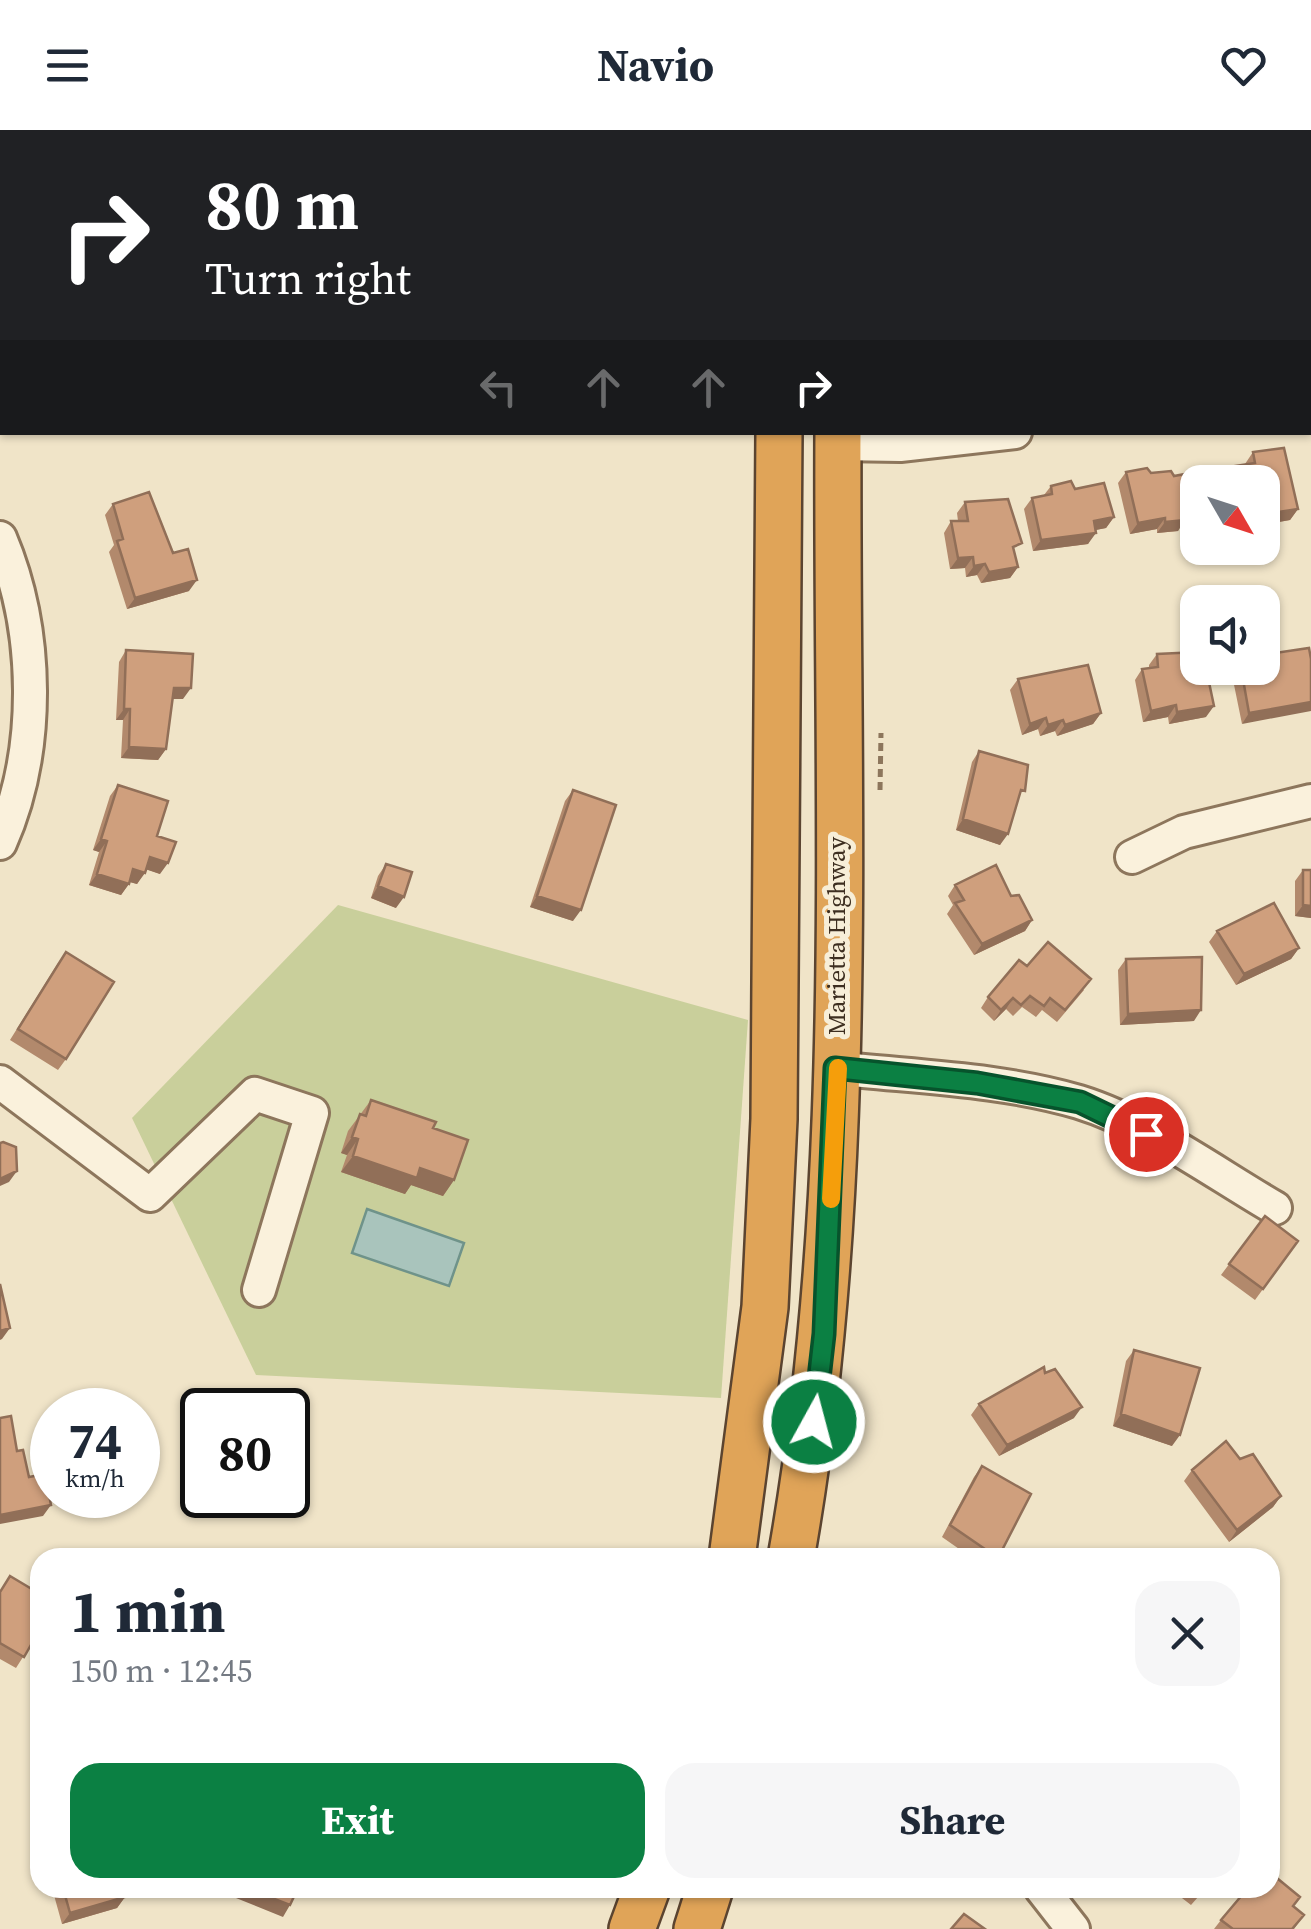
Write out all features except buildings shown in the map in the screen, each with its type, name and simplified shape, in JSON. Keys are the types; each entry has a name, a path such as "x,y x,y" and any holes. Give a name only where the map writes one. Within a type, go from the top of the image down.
{"highway":[{"path":"733,1548 765,1307 774,1119 779,435"},
{"name":"Marietta Highway","path":"792,1548 824,1334 835,1068 838,438"},
{"path":"632,1929 643,1898"},
{"path":"696,1929 707,1898"}],"street":[{"path":"838,438 900,445 988,435"},
{"path":"0,538 12,567 28,652 27,738 0,843"},
{"path":"1132,857 1184,832 1311,802"},
{"path":"835,1068 977,1083 1080,1102 1146,1134 1275,1208"},
{"path":"0,1082 150,1195 255,1094 312,1113 259,1290"},
{"path":"1049,1898 1073,1929"}],"green space":[{"path":"338,905 748,1020 721,1398 256,1375 132,1118"}],"water":[{"path":"367,1209 464,1243 449,1286 352,1253"}],"slow traffic":[{"path":"831,1199 838,1068"}],"route":[{"path":"814,1422 824,1334 835,1068 977,1083 1080,1102 1146,1134"}]}
